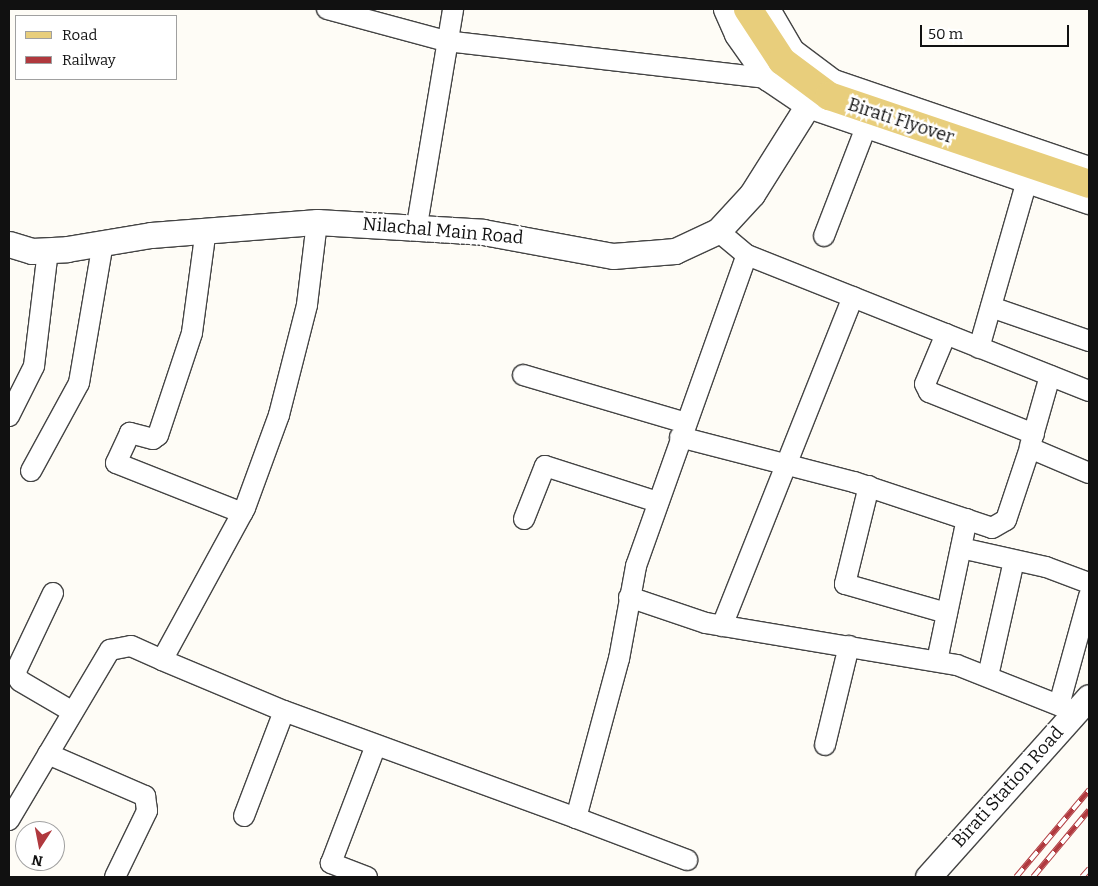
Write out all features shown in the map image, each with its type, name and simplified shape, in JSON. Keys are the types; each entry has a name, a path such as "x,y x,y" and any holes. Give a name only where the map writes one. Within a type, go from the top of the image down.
{"main road":[{"name":"Birati Flyover","path":"748,9 782,61 829,96 1089,184"}],"street":[{"path":"328,9 446,41 768,78"},
{"path":"417,225 452,9"},
{"path":"726,9 737,34 768,78 808,105 866,127 1089,201"},
{"path":"770,9 794,50 834,80 1089,167"},
{"name":"Nilachal Main Road","path":"9,244 48,250 206,230 317,222 417,225 518,236 613,256 675,251 718,231 752,194 808,105"},
{"path":"824,236 866,127"},
{"path":"979,348 1027,181"},
{"path":"162,660 242,513 279,415 308,305 317,222"},
{"path":"206,230 192,333 158,435 153,440 130,433 116,462 242,513"},
{"path":"718,231 747,255 1089,391"},
{"path":"31,471 80,383 103,243"},
{"path":"9,416 34,366 48,250"},
{"path":"576,818 619,659 629,597 658,502 747,255"},
{"path":"722,626 784,463 853,296"},
{"path":"990,308 1089,340"},
{"path":"946,334 926,378 929,392 1032,441 1089,473"},
{"path":"523,375 784,463 869,486 992,528 1002,525 1032,441 1050,376"},
{"path":"524,519 546,466 658,502"},
{"path":"869,486 845,584 947,613"},
{"path":"937,661 967,519"},
{"path":"961,548 1089,583"},
{"path":"988,676 1014,561"},
{"path":"53,593 15,673 73,712"},
{"path":"629,597 722,626 937,661 1075,705 1089,596"},
{"path":"9,820 110,650 131,646 284,711 687,860"},
{"path":"825,745 849,646"},
{"name":"Birati Station Road","path":"928,877 1075,705"},
{"path":"244,816 284,711"},
{"path":"367,877 331,863 376,744"},
{"path":"48,754 145,796 147,811 115,877"}],"railway":[{"path":"1016,877 1089,790"},
{"path":"1033,877 1089,810"},
{"path":"1082,877 1089,869"}]}
